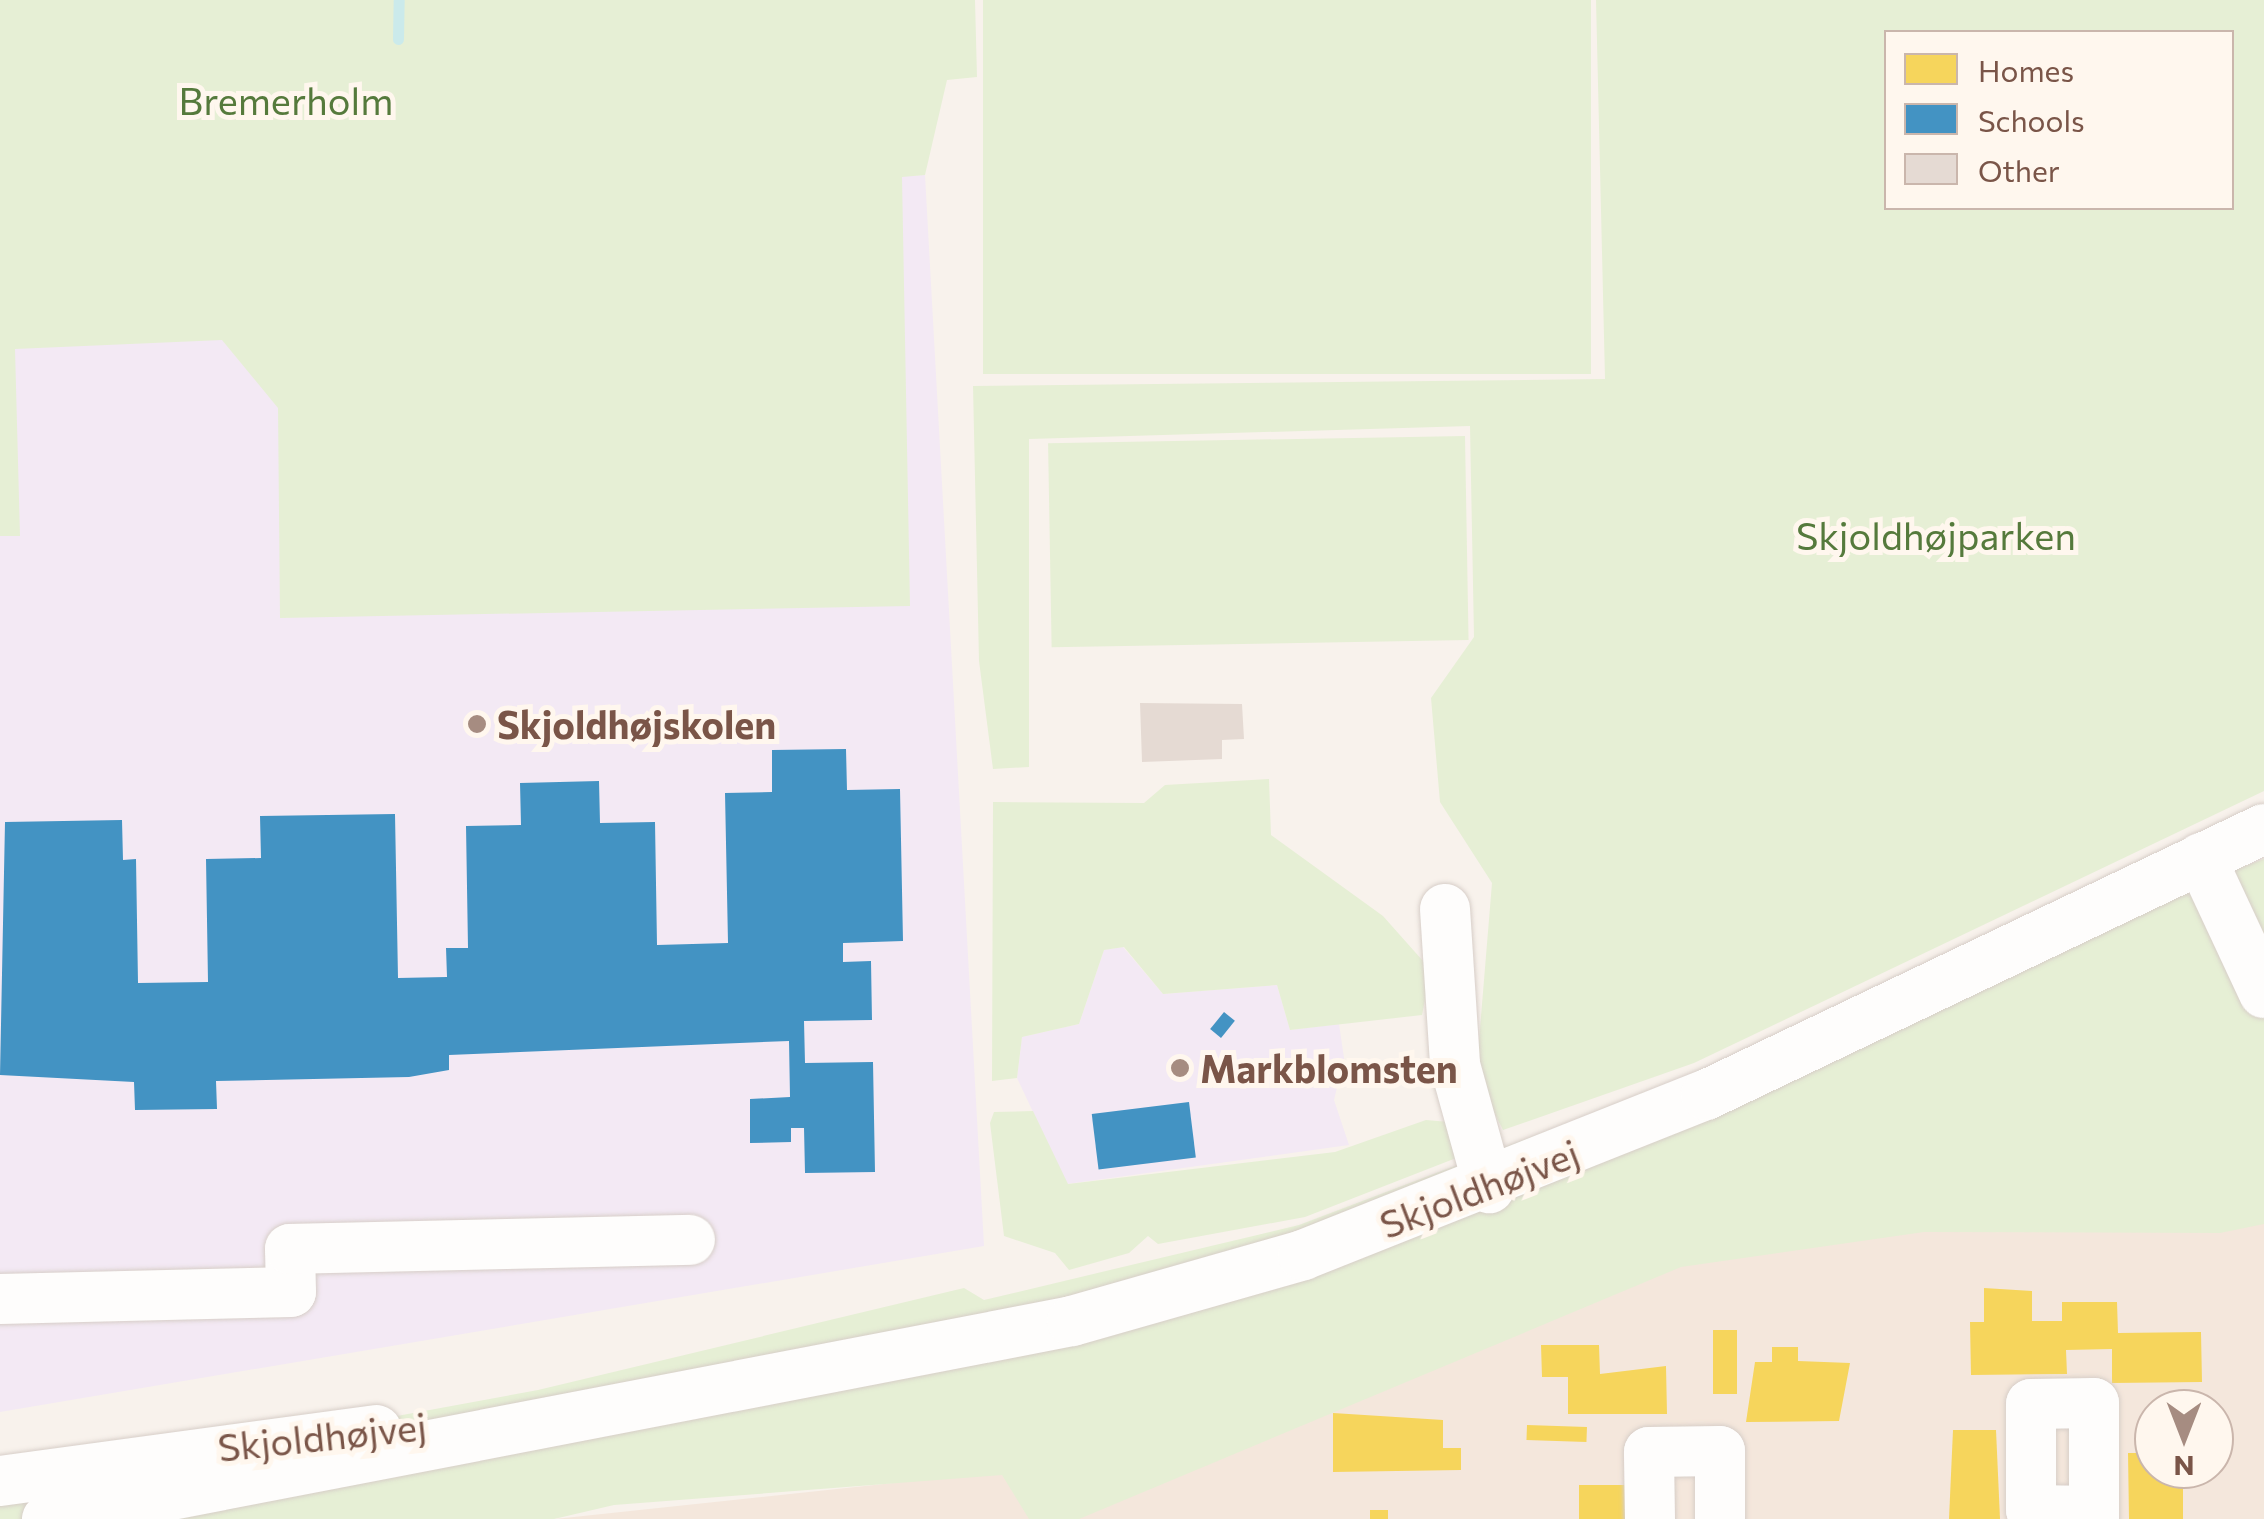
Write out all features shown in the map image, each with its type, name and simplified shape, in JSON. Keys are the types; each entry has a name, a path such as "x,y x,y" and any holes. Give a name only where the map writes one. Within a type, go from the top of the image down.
{"street":[{"name":"Skjoldhøjvej","path":"48,1519 1072,1321 1302,1255 1489,1188 2264,829"},
{"path":"2201,858 2264,993"},
{"path":"1445,909 1456,1065 1489,1188"},
{"path":"0,1299 291,1292 290,1249 690,1240"},
{"name":"Skjoldhøjvej","path":"0,1481 197,1448 646,1404"},
{"path":"1650,1519 1649,1452 1720,1452 1720,1519"}],"shaded area":[{"name":"Skjoldhøjskolen","path":"0,44 267,202 925,175 984,1246 0,1412"},
{"name":"Markblomsten","path":"1123,947 1163,994 1277,985 1290,1030 1339,1024 1344,1058 1334,1100 1349,1145 1067,1184 1017,1078 1022,1037 1079,1024 1104,950"},
{"path":"2264,1222 2264,1519 555,1519 1005,1471 1654,1268 1838,1232"}],"green space":[{"name":"Bremerholm","path":"0,0 975,0 977,77 947,80 925,175 902,177 910,606 280,618 278,408 222,340 15,349 20,536 0,536"},
{"path":"983,0 1591,0 1591,374 983,374"},
{"name":"Skjoldhøjparken","path":"1596,0 2264,0 2264,791 1694,1063 1503,1130 1476,1077 1492,883 1440,802 1431,698 1474,637 1470,426 1029,439 1029,767 993,769 979,661 973,386 1605,379"},
{"path":"1465,436 1469,640 1052,647 1048,443"},
{"path":"1269,779 1271,835 1383,916 1431,970 1422,1015 1290,1030 1277,985 1163,994 1124,947 1104,950 1079,1024 1022,1037 1017,1078 992,1081 993,802 1144,803 1165,785"},
{"path":"2264,859 2264,1224 2220,1233 1924,1232 1681,1267 1079,1519 1029,1519 1002,1475 614,1505 554,1519 0,1519 0,1489 538,1390 964,1288 984,1300 1299,1225"},
{"path":"1033,1111 1068,1184 1335,1152 1426,1120 1460,1123 1469,1153 1305,1217 1158,1244 1148,1236 1129,1253 1069,1270 1055,1253 1004,1236 990,1123 994,1112"}],"building: Homes":[{"path":"1984,1288 2032,1291 2032,1321 2062,1321 2062,1302 2117,1302 2118,1333 2201,1332 2202,1382 2112,1383 2112,1349 2066,1350 2067,1374 1971,1375 1970,1322 1984,1322"},
{"path":"1713,1330 1737,1330 1737,1394 1713,1394"},
{"path":"1541,1345 1599,1345 1600,1374 1666,1366 1667,1414 1568,1414 1568,1377 1542,1377"},
{"path":"1772,1347 1798,1347 1798,1361 1850,1363 1839,1421 1746,1422 1755,1362 1772,1362"},
{"path":"1333,1413 1443,1420 1443,1448 1461,1448 1461,1470 1333,1472"},
{"path":"1527,1425 1587,1427 1586,1442 1526,1440"},
{"path":"1953,1430 1996,1430 2000,1519 1949,1519"},
{"path":"2128,1453 2134,1453 2134,1489 2183,1489 2183,1519 2129,1519"},
{"path":"1579,1485 1626,1485 1626,1519 1579,1519"},
{"path":"1370,1510 1388,1510 1388,1519 1370,1519"}],"building: Schools":[{"path":"846,749 847,790 900,789 903,941 843,943 843,962 871,961 872,1020 804,1021 805,1063 873,1062 875,1172 805,1173 804,1128 791,1128 791,1142 750,1143 750,1099 790,1097 789,1041 449,1055 449,1070 409,1077 216,1081 217,1109 135,1110 134,1082 0,1075 5,822 122,820 123,860 136,859 138,983 208,982 206,859 261,858 260,816 395,814 398,978 447,977 446,948 468,948 466,826 521,825 520,783 599,781 600,823 655,822 657,945 728,943 725,793 772,792 772,750"},
{"path":"1224,1012 1235,1021 1221,1038 1210,1029"},
{"path":"1189,1102 1196,1158 1099,1170 1092,1114"}],"building: Other":[{"path":"1140,703 1242,704 1244,739 1222,740 1222,759 1142,762"}],"waterway":[{"path":"398,39 399,0"}],"place":[{"name":"Skjoldhøjskolen","path":"477,724"},
{"name":"Markblomsten","path":"1180,1068"}]}
